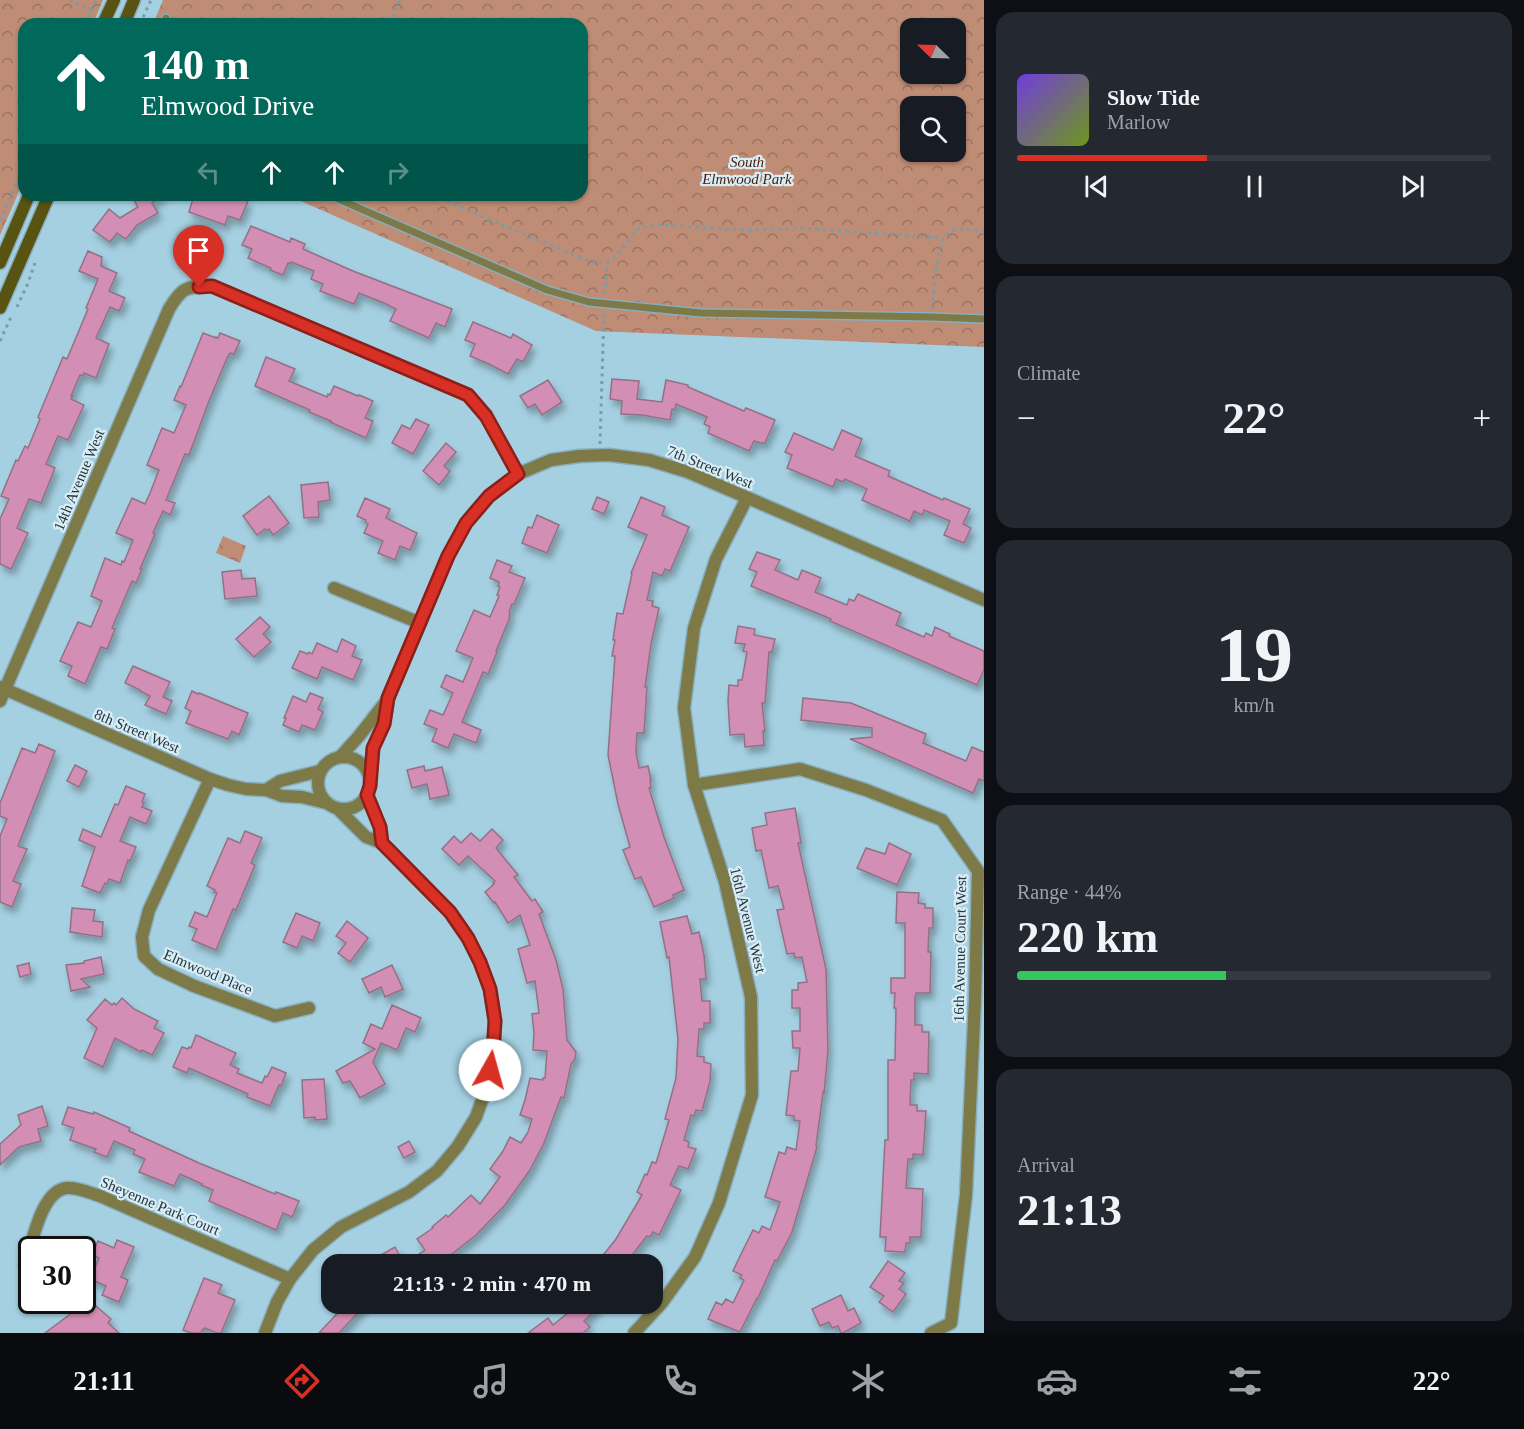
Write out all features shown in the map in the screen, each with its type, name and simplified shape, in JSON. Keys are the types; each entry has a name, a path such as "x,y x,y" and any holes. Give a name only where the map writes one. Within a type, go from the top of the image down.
{"street":[{"path":"106,18 114,0"},
{"path":"126,18 134,0"},
{"path":"0,263 26,201"},
{"path":"0,308 46,201"},
{"name":"14th Avenue West","path":"1,692 169,309 177,296 187,287 212,286 468,395 486,416 518,474"},
{"name":"7th Street West","path":"388,698 448,556 466,523 489,496 518,474 551,460 600,456 649,460 688,472 984,600"},
{"name":"16th Avenue West","path":"634,1333 661,1304 695,1257 719,1203 752,1095 751,997 725,882 694,785 684,708 694,628 716,559 747,498"},
{"path":"334,588 420,623"},
{"name":"8th Street West","path":"1,692 210,779 246,789 266,790 282,796 302,797 326,803"},
{"path":"340,757 388,698"},
{"path":"338,809 355,807 367,795 370,786 373,748 384,724 388,698"},
{"path":"265,1333 277,1302 313,1250 341,1227 409,1192 437,1171 458,1146 476,1118 487,1086 493,1053 495,1021 490,989 468,938 450,912 382,843 366,837 338,809 326,803 321,796 317,780 325,764 340,757 356,759 367,770 370,778"},
{"name":"16th Avenue Court West","path":"694,785 800,769 866,790 942,820 978,871 966,1195 951,1323 931,1333"},
{"name":"8th Street West","path":"266,790 280,782 320,771"},
{"name":"Elmwood Place","path":"210,779 149,910 142,937 144,956 158,969 194,986 276,1016 309,1008"},
{"path":"367,795 380,827 382,843"},
{"name":"Sheyenne Park Court","path":"34,1236 47,1202 57,1191 68,1188 82,1190 291,1279"}],"lane":[{"path":"342,201 547,290 589,302 701,313 984,319"}],"path":[{"path":"69,0 91,10"},
{"path":"88,18 96,0"},
{"path":"143,18 151,0"},
{"path":"392,18 400,0"},
{"path":"0,221 18,180"},
{"path":"447,201 594,263 607,263 614,258 639,228 659,225 751,230 800,228 944,238"},
{"path":"931,317 938,255 944,238 953,230 984,233"},
{"path":"600,456 607,263"}],"green space":[{"path":"0,0 103,0 96,18 18,18 18,194 0,235"},
{"name":"South Elmwood Park","path":"163,0 984,0 984,347 596,331 301,201 588,201 588,18 156,18"},
{"path":"223,536 246,546 240,563 216,553"}],"building":[{"path":"134,201 155,201 152,203 158,213 137,225 126,239 117,233 110,242 93,230 109,209 120,218 138,207"},
{"path":"192,201 248,201 240,220 228,216 225,225 189,212"},
{"path":"251,226 290,242 291,238 305,244 303,249 452,309 445,327 436,323 429,338 390,321 396,309 384,303 359,293 354,304 320,291 323,284 311,279 314,271 291,262 288,263 283,275 270,270 271,268 248,258 252,249 242,245"},
{"path":"88,251 102,257 101,266 117,273 109,291 125,298 119,311 110,307 96,338 109,344 96,378 84,373 83,376 80,375 71,396 73,396 71,399 84,405 68,440 58,436 46,464 55,468 41,503 29,499 17,528 28,533 11,569 0,564 0,519 9,499 1,496 16,460 18,461 25,446 28,448 63,357 67,359 88,309 86,308 98,279 79,271"},
{"path":"473,322 511,338 513,334 532,345 523,362 517,359 508,374 470,356 475,344 465,340"},
{"path":"203,333 218,338 220,333 240,341 234,354 230,353 227,358 189,455 185,454 166,500 175,503 170,515 163,511 136,583 132,581 112,628 115,629 107,649 101,647 85,684 68,676 72,666 60,661 78,622 91,627 102,601 91,596 105,558 121,565 122,561 124,562 133,540 116,533 132,498 145,504 150,493 159,470 147,465 162,428 174,433 186,405 174,400"},
{"path":"266,357 295,369 289,381 327,397 334,386 373,401 365,418 373,421 366,438 255,386"},
{"path":"612,379 639,381 637,399 662,402 666,380 688,385 688,387 744,411 746,408 775,420 765,443 754,441 749,451 708,433 710,427 704,424 707,417 676,404 675,410 672,409 670,420 621,414 622,401 610,399"},
{"path":"548,380 562,402 542,415 535,404 528,408 520,396"},
{"path":"416,419 429,425 413,454 392,443 402,425 410,429"},
{"path":"842,430 862,439 855,456 890,471 888,476 970,509 963,524 971,528 964,543 944,535 950,521 924,510 922,515 914,511 910,521 862,500 867,489 845,479 843,482 836,479 833,487 787,468 792,455 785,452 794,433 833,450"},
{"path":"446,443 456,452 444,466 450,471 439,485 423,471"},
{"path":"328,482 330,500 318,502 319,517 304,518 301,485"},
{"path":"269,496 289,523 273,535 269,529 267,531 265,529 257,535 243,516"},
{"path":"597,497 609,502 604,514 592,509"},
{"path":"641,497 665,507 662,515 689,527 670,571 665,569 662,576 653,572 647,600 653,601 652,606 659,608 645,687 647,687 644,733 637,733 636,752 639,768 648,766 651,780 651,788 649,788 684,890 673,895 674,898 654,907 641,877 635,879 623,850 630,847 608,755 615,656 612,656 615,640 613,640 617,613 623,614 631,573 647,535 628,527"},
{"path":"365,498 390,509 386,518 417,533 410,550 400,546 395,560 378,553 383,541 364,533 368,524 366,520 357,516"},
{"path":"537,515 559,525 547,553 522,543 528,527 532,528"},
{"path":"757,552 780,560 775,570 798,580 802,570 821,578 815,592 847,605 849,599 854,601 858,594 901,613 896,625 924,637 926,633 932,636 935,627 950,634 949,636 984,651 984,670 977,685 830,621 831,619 751,586 757,572 749,569"},
{"path":"497,560 512,566 509,572 525,578 512,604 510,617 488,674 483,672 462,722 481,730 476,743 454,734 448,748 432,741 437,729 424,724 430,710 443,715 453,693 441,687 446,675 463,682 473,658 456,651 474,610 490,617 499,596 497,595 499,582 490,578"},
{"path":"241,570 242,579 255,578 257,596 225,599 222,572"},
{"path":"260,617 270,627 263,634 271,642 254,657 236,639"},
{"path":"738,626 755,629 754,635 775,639 772,652 769,652 765,703 762,703 764,745 745,747 744,734 730,735 729,685 738,686 738,680 742,680 747,652 743,651 745,644 735,643"},
{"path":"342,639 356,646 352,656 362,660 353,680 322,667 317,679 292,668 300,651 312,654 317,643 337,652"},
{"path":"133,666 170,682 163,697 172,701 166,714 145,705 150,696 125,683"},
{"path":"192,691 248,713 239,735 232,731 228,739 186,723 191,711 185,708"},
{"path":"310,693 323,698 318,709 323,712 315,730 302,725 299,732 283,725 293,696 306,702"},
{"path":"803,698 851,703 926,734 923,743 966,761 972,747 984,752 984,781 979,779 973,793 850,739 872,737 872,728 801,720"},
{"path":"39,744 55,751 18,846 27,849 13,881 21,884 12,907 0,902 0,836 7,819 0,816 0,803 22,748 35,753"},
{"path":"75,765 87,771 79,787 67,781"},
{"path":"424,766 425,771 442,767 449,795 430,799 427,784 412,788 407,770"},
{"path":"126,786 145,794 142,807 152,811 146,824 130,817 120,841 136,847 130,861 128,860 120,883 109,879 100,893 82,886 95,847 79,840 83,829 101,837 115,804 118,805"},
{"path":"795,808 801,843 798,843 826,969 828,1051 824,1093 817,1147 792,1232 777,1261 775,1260 740,1332 708,1319 716,1302 722,1305 726,1299 733,1303 744,1280 740,1278 742,1275 733,1271 753,1230 759,1233 762,1226 770,1230 780,1202 765,1197 779,1152 785,1154 787,1147 796,1150 800,1121 794,1120 794,1116 786,1115 791,1071 798,1071 800,1048 793,1048 792,1031 800,1031 800,1008 792,1008 792,990 798,990 798,983 807,982 802,957 795,958 794,953 787,954 777,910 784,909 778,886 769,888 761,850 756,851 752,828 767,825 765,813"},
{"path":"492,829 503,840 496,848 518,875 514,877 532,901 535,899 543,912 539,914 556,960 563,989 567,1040 576,1052 571,1064 564,1098 561,1097 544,1143 530,1170 505,1205 476,1235 452,1254 419,1254 425,1250 417,1239 446,1215 448,1217 471,1195 480,1204 500,1177 490,1169 510,1137 521,1143 528,1132 532,1119 520,1115 530,1078 543,1080 545,1078 547,1051 533,1050 532,1014 539,1013 535,981 527,983 518,949 530,945 520,915 508,923 495,902 485,892 495,881 468,856 459,865 442,849 454,836 461,843 471,833 480,841"},
{"path":"245,831 262,838 251,863 255,865 216,950 192,940 197,929 189,926 195,912 207,917 217,893 207,886 228,838 240,843"},
{"path":"889,843 911,854 897,885 857,868 866,848 885,854"},
{"path":"897,892 919,893 918,903 925,904 925,908 933,908 933,928 929,928 928,952 931,952 930,993 916,993 915,999 915,1025 922,1025 922,1032 929,1032 928,1074 914,1073 914,1080 911,1080 910,1105 917,1105 917,1111 926,1111 923,1155 913,1154 913,1159 908,1159 906,1188 923,1189 921,1237 910,1237 910,1243 906,1243 905,1252 885,1251 886,1237 880,1237 885,1140 888,1140 888,1060 895,1060 896,1008 894,1008 895,993 891,993 891,978 905,978 905,923 896,923"},
{"path":"72,908 95,910 93,921 103,922 102,937 70,932"},
{"path":"296,913 320,923 313,941 302,936 297,948 283,942"},
{"path":"687,916 692,934 699,932 706,979 700,979 702,1001 710,1001 710,1023 704,1023 704,1029 699,1029 697,1056 704,1057 704,1062 711,1064 710,1081 702,1111 696,1110 694,1116 691,1115 684,1140 689,1142 688,1147 696,1149 688,1169 679,1166 670,1185 681,1190 659,1235 653,1232 650,1237 647,1236 633,1254 604,1254 616,1239 642,1195 637,1192 652,1162 656,1163 669,1120 665,1119 676,1078 678,1039 669,957 667,958 660,922"},
{"path":"347,921 368,938 350,962 338,953 346,943 336,936"},
{"path":"101,957 104,974 81,979 90,987 71,991 66,965 84,963 84,961"},
{"path":"29,963 31,974 20,977 17,966"},
{"path":"392,965 403,989 385,997 381,987 369,993 362,979"},
{"path":"122,998 134,1009 158,1021 154,1028 164,1033 152,1055 142,1050 141,1052 115,1038 103,1067 84,1058 97,1028 87,1020 105,999 112,1005 114,1003 116,1005"},
{"path":"392,1005 421,1018 415,1032 406,1028 397,1050 381,1043 373,1062 385,1084 360,1098 350,1081 343,1083 336,1071 375,1049 363,1043 371,1024 382,1029"},
{"path":"196,1035 236,1053 230,1065 239,1069 237,1073 262,1083 272,1067 286,1073 270,1106 189,1068 187,1073 173,1067 182,1047 191,1048"},
{"path":"324,1079 327,1119 304,1118 302,1080"},
{"path":"42,1106 48,1126 38,1129 41,1141 19,1147 0,1165 0,1144 21,1125 18,1115"},
{"path":"68,1107 93,1114 94,1112 199,1163 275,1194 276,1192 299,1201 292,1217 283,1213 276,1230 209,1201 213,1190 180,1174 174,1186 139,1172 145,1159 133,1154 135,1150 114,1141 107,1157 94,1152 96,1149 70,1140 74,1128 62,1124"},
{"path":"409,1141 415,1152 404,1158 398,1147"},
{"path":"117,1240 134,1247 121,1277 128,1280 119,1302 102,1295 106,1286 96,1282 96,1265 99,1258 96,1257 98,1241 114,1248"},
{"path":"395,1247 399,1254 383,1254"},
{"path":"888,1261 905,1273 899,1281 904,1283 899,1289 906,1294 893,1312 879,1302 884,1296 870,1287"},
{"path":"204,1278 222,1285 218,1293 235,1300 221,1333 205,1328 201,1333 183,1330"},
{"path":"841,1295 848,1311 854,1308 861,1323 843,1333 838,1326 832,1328 829,1322 820,1326 812,1309"},
{"path":"96,1306 111,1319 108,1323 119,1333 45,1333 69,1315 96,1314"},
{"path":"337,1314 357,1314 339,1333 319,1333"},
{"path":"567,1314 591,1314 584,1321 590,1327 583,1333 528,1333 548,1318 553,1325"}],"route":[{"path":"199,287 212,286 468,395 486,416 518,474 489,496 466,523 448,556 388,698 384,724 373,748 370,786 367,795 380,827 382,843 450,912 468,938 480,962 490,989 495,1021 490,1070"}]}
